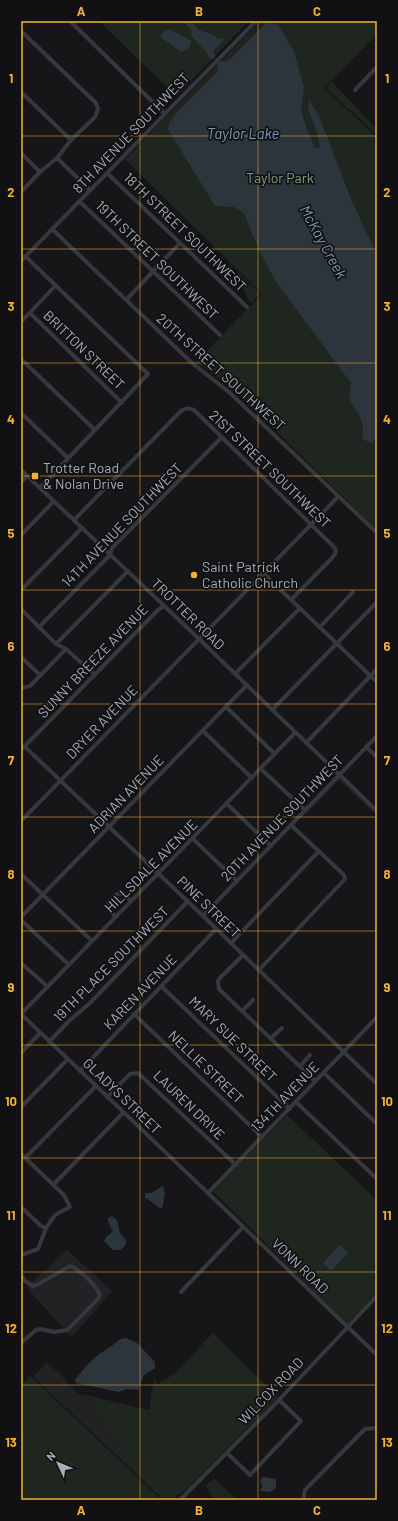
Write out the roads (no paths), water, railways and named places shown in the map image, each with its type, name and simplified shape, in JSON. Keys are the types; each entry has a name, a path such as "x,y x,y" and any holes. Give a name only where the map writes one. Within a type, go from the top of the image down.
{"street":[{"path":"70,21 165,114"},
{"name":"8TH AVENUE SOUTHWEST","path":"21,261 256,21"},
{"path":"21,31 96,104 98,109 95,117 71,140 57,158 40,172 21,192"},
{"path":"355,90 377,67"},
{"path":"21,92 71,140"},
{"path":"21,153 40,172"},
{"path":"57,158 90,190"},
{"name":"18TH STREET SOUTHWEST","path":"107,173 247,307"},
{"name":"19TH STREET SOUTHWEST","path":"79,201 220,335"},
{"name":"20TH STREET SOUTHWEST","path":"52,229 192,363 229,392 375,531"},
{"path":"126,300 180,243"},
{"path":"25,256 148,374 40,488"},
{"path":"21,322 56,285"},
{"name":"BRITTON STREET","path":"30,313 122,403"},
{"path":"21,359 94,430"},
{"name":"21ST STREET SOUTHWEST","path":"74,520 181,411 186,408 194,410 336,550 331,559 291,600"},
{"path":"21,413 68,458"},
{"name":"14TH AVENUE SOUTHWEST","path":"39,627 110,555 112,548 221,438"},
{"name":"TROTTER ROAD","path":"21,470 198,638 377,812"},
{"path":"21,482 27,476"},
{"name":"DRYER AVENUE","path":"21,821 198,638 338,497"},
{"path":"21,535 54,501"},
{"path":"21,590 82,528"},
{"path":"56,644 128,571"},
{"path":"263,573 377,682"},
{"path":"320,627 353,592"},
{"path":"272,710 377,602"},
{"name":"SUNNY BREEZE AVENUE","path":"23,748 158,610 164,606"},
{"path":"235,674 300,608"},
{"path":"21,610 56,644 66,649 94,675"},
{"path":"21,688 30,686 66,649"},
{"path":"21,657 40,675"},
{"path":"306,742 377,669"},
{"name":"ADRIAN AVENUE","path":"21,918 246,685"},
{"path":"226,707 275,754"},
{"path":"203,731 252,778"},
{"name":"HILLSDALE AVENUE","path":"21,1014 295,733"},
{"name":"20TH AVENUE SOUTHWEST","path":"203,916 377,736"},
{"path":"366,747 377,757"},
{"name":"PINE STREET","path":"23,748 61,780 377,1084"},
{"path":"261,769 305,810"},
{"path":"227,804 271,846"},
{"path":"259,970 345,879 344,875 291,825"},
{"path":"193,839 236,881"},
{"path":"231,943 319,851"},
{"path":"21,874 92,941"},
{"path":"116,916 108,909 108,903 117,893 123,893 131,900"},
{"name":"19TH PLACE SOUTHWEST","path":"49,1042 69,1021 90,1003 188,902"},
{"path":"21,918 69,965"},
{"name":"KAREN AVENUE","path":"80,1071 216,929"},
{"path":"243,955 220,978 218,986 219,989 315,1081"},
{"path":"21,963 48,987"},
{"name":"MARY SUE STREET","path":"161,986 290,1109"},
{"path":"242,1011 253,1000"},
{"name":"GLADYS STREET","path":"21,1014 208,1193"},
{"name":"NELLIE STREET","path":"134,1014 262,1137"},
{"name":"134TH AVENUE","path":"208,1193 377,1017"},
{"path":"271,1038 282,1028"},
{"path":"21,1053 40,1033"},
{"path":"300,1066 310,1055"},
{"path":"21,1107 68,1059"},
{"path":"324,1072 377,1124"},
{"name":"LAUREN DRIVE","path":"107,1097 130,1074 138,1073 236,1165"},
{"path":"25,1158 96,1086"},
{"path":"296,1102 377,1179"},
{"path":"54,1185 123,1113"},
{"path":"21,1154 64,1195 70,1207 55,1215 46,1228 38,1249 21,1255"},
{"name":"VONN ROAD","path":"208,1193 377,1355"},
{"path":"21,1207 41,1226 46,1228"},
{"path":"181,1292 243,1227"},
{"path":"21,1275 25,1281 33,1286 70,1266 75,1268 98,1289 100,1296 98,1300 67,1330 54,1332 40,1329 36,1330 21,1343"},
{"name":"WILCOX ROAD","path":"180,1500 279,1400 377,1296"},
{"path":"227,1453 250,1475 301,1421 279,1400"},
{"path":"303,1500 303,1495 307,1487 365,1429 377,1428"}],"water":[{"name":"Taylor Lake","path":"267,22 278,25 294,51 304,87 301,109 306,127 315,148 320,147 317,132 308,109 309,100 319,116 351,199 377,255 377,438 371,443 363,439 363,426 361,420 351,403 351,383 276,282 258,248 244,213 234,207 215,206 168,129 169,123 177,112 219,70 217,64 220,61 228,61"},
{"path":"192,28 214,35 218,39 225,38 213,52 205,51 191,35"},
{"path":"170,29 191,41 191,45 185,51 181,52 162,38 162,33"},
{"path":"163,1186 165,1194 162,1209 145,1198 145,1193 151,1193"},
{"path":"112,1216 117,1220 120,1233 126,1240 125,1246 120,1250 113,1250 104,1241 113,1231 108,1222 108,1218"},
{"path":"340,1245 348,1253 331,1271 323,1263"},
{"path":"126,1338 137,1343 155,1362 155,1368 144,1375 138,1390 127,1389 119,1392 76,1383 75,1380 91,1361 119,1340"},
{"path":"263,1477 276,1479 276,1488 270,1492 260,1491 262,1486 260,1480"}],"waterway":[{"name":"McKay Creek","path":"187,21 198,33"},
{"name":"McKay Creek","path":"205,44 212,56"}],"place":[{"name":"Trotter Road & Nolan Drive","path":"35,476"},
{"name":"Saint Patrick Catholic Church","path":"194,575"}],"park label":[{"name":"Taylor Park","path":"280,178"}]}
